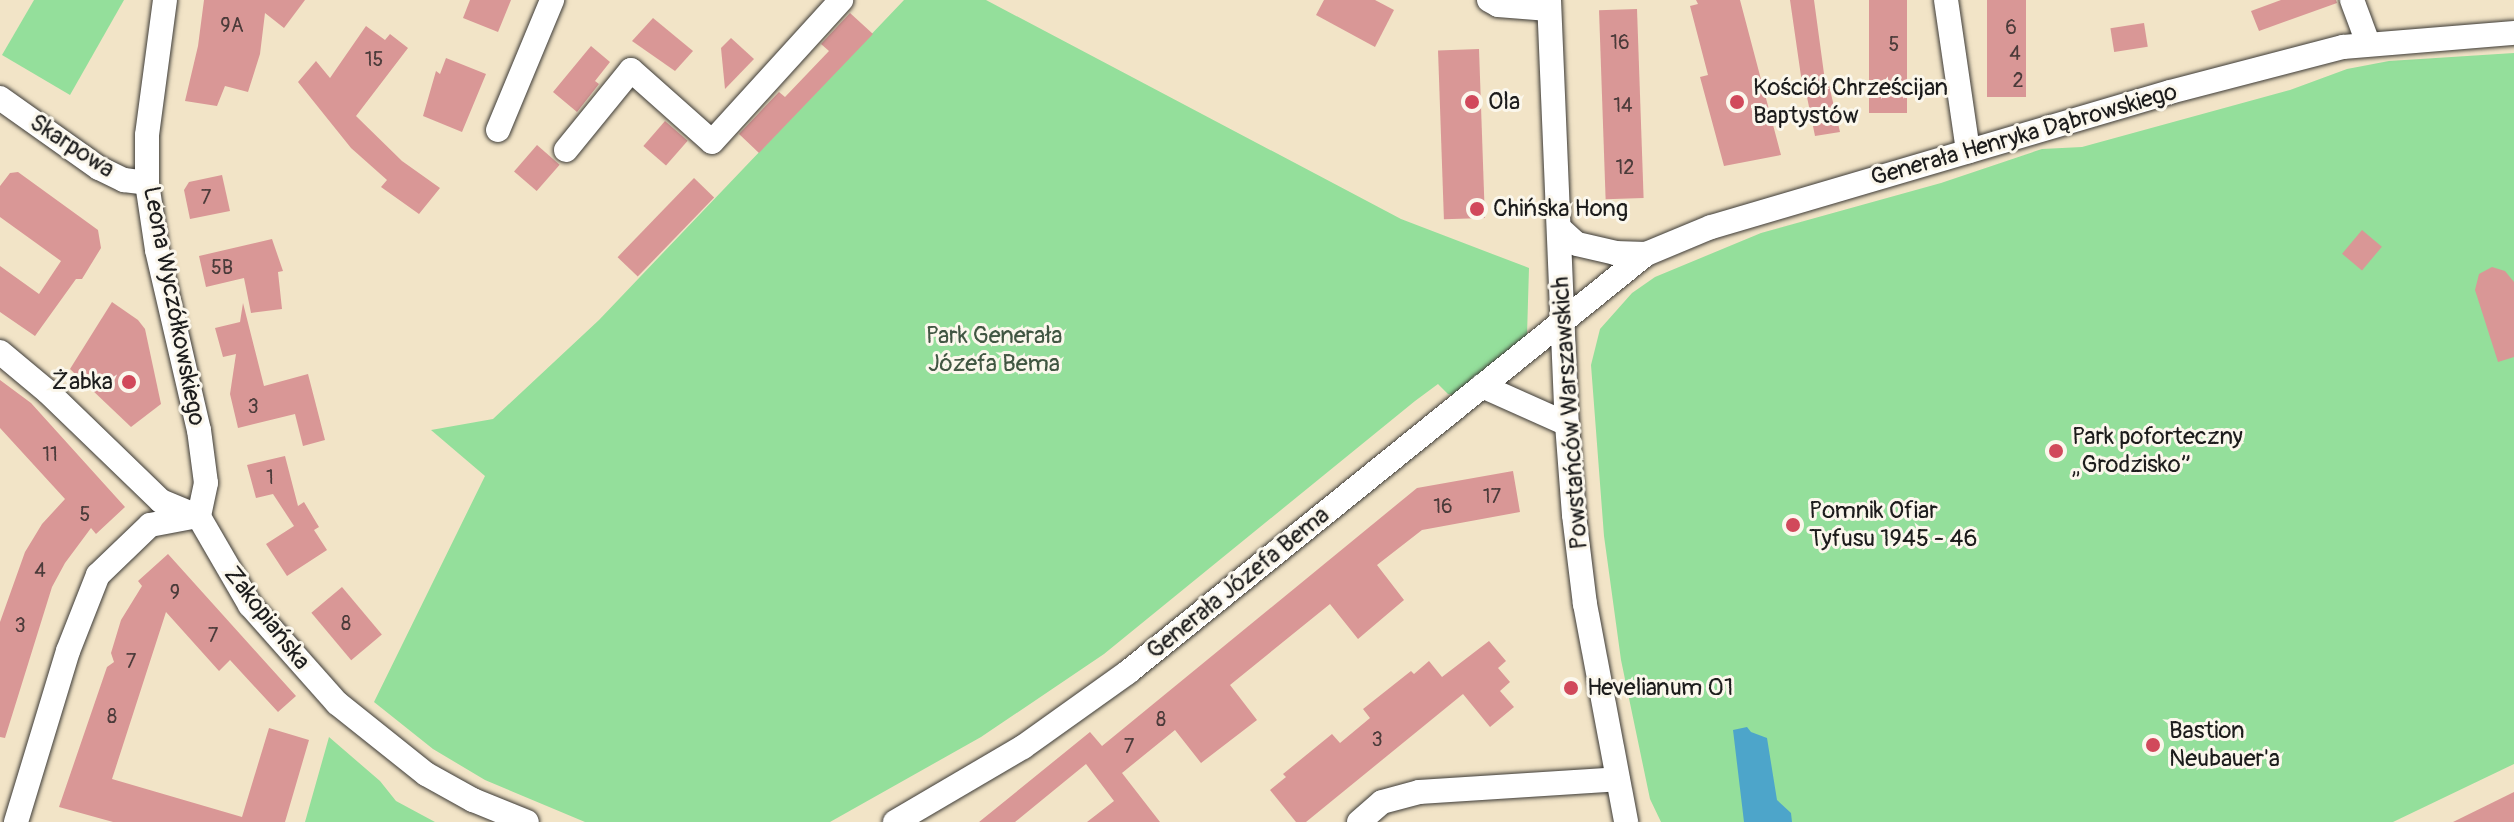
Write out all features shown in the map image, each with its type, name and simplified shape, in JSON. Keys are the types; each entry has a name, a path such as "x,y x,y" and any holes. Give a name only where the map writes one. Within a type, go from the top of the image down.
{"street":[{"name":"Leona Wyczółkowskiego","path":"165,0 147,135 147,183 157,250 203,456 206,483 199,517"},
{"path":"498,130 552,0"},
{"path":"566,150 631,70 712,142 841,0"},
{"path":"1489,0 1498,5 1549,5"},
{"path":"1946,0 1968,151"},
{"path":"2352,0 2368,43"},
{"name":"Powstańców Warszawskich","path":"1549,5 1567,424 1581,574 1626,822"},
{"name":"Generała Henryka Dąbrowskiego","path":"1563,320 1646,254 1711,227 2170,92 2368,43 2514,33"},
{"name":"Skarpowa","path":"0,98 99,168 124,180 147,183"},
{"path":"1559,228 1577,244 1615,253 1646,254"},
{"name":"Generała Józefa Bema","path":"895,822 1023,747 1115,681 1563,320"},
{"path":"0,352 48,392 161,501 199,517"},
{"path":"1482,386 1567,424"},
{"path":"16,822 72,638 98,575 150,525 199,517"},
{"name":"Zakopiańska","path":"199,517 250,605 337,703 426,774 473,800 527,822"},
{"path":"1359,822 1382,802 1419,792 1618,779"}],"green space":[{"path":"34,0 124,0 70,95 2,55"},
{"name":"Park Generała Józefa Bema","path":"904,0 986,0 1401,219 1529,268 1527,335 1454,395 1448,394 1438,384 1415,401 1104,654 981,737 830,822 585,822 485,780 433,749 374,702 485,476 431,430 493,419 599,320"},
{"name":"Park poforteczny „Grodzisko”","path":"2514,53 2514,764 2393,822 1661,822 1650,799 1621,660 1604,536 1591,365 1600,329 1632,293 1655,277 1761,233 1941,183 2042,149 2082,147 2290,90 2347,69 2389,61"},
{"path":"329,737 380,781 396,801 435,822 305,822"}],"water":[{"path":"1747,727 1751,732 1767,738 1777,800 1791,813 1792,822 1744,822 1733,730"}],"building":[{"path":"204,0 305,0 284,28 265,13 260,54 248,92 225,86 217,106 185,101 198,46"},
{"path":"470,0 511,0 498,32 463,18"},
{"path":"1324,0 1375,0 1394,10 1375,47 1316,15"},
{"name":"Kościół Chrześcijan Baptystów","path":"1696,0 1740,0 1781,155 1724,166 1700,77 1708,75 1690,6 1698,4"},
{"path":"1790,0 1814,0 1825,81 1828,81 1840,132 1815,136 1807,97 1804,97"},
{"path":"1869,0 1907,0 1907,113 1869,113"},
{"path":"1987,0 2026,0 2026,97 1987,97"},
{"path":"2281,0 2336,0 2337,3 2259,31 2251,11"},
{"path":"1637,9 1644,198 1606,199 1599,10"},
{"path":"850,13 873,34 759,153 739,134 779,92 785,97 829,51 821,44"},
{"path":"653,18 693,51 675,71 632,41"},
{"path":"2144,23 2148,47 2114,52 2110,28"},
{"path":"366,26 385,40 390,34 408,48 356,116 402,161 440,188 419,214 381,187 387,180 351,148 298,82 316,61 330,78"},
{"path":"731,38 754,59 725,89 721,48"},
{"path":"591,46 610,62 595,81 599,84 577,112 553,92"},
{"path":"1479,49 1485,218 1444,219 1438,50"},
{"path":"446,58 486,74 462,132 423,116 436,71 440,74"},
{"path":"665,121 688,141 666,166 643,146"},
{"path":"537,145 560,165 537,191 514,171"},
{"path":"18,172 98,230 101,248 82,279 76,279 35,336 0,312 0,266 39,294 61,261 0,217 0,186 10,173"},
{"path":"222,175 230,211 190,219 184,190 189,182"},
{"path":"694,178 714,197 638,277 618,257"},
{"path":"2362,230 2382,247 2362,270 2342,254"},
{"path":"272,239 283,271 278,272 282,309 251,313 244,278 206,287 199,256"},
{"path":"2492,267 2505,271 2514,282 2514,357 2498,362 2475,290 2479,274"},
{"path":"112,302 138,320 145,329 161,404 131,427 70,369"},
{"path":"243,303 264,386 308,374 325,440 303,446 295,414 238,428 230,394 236,354 223,357 215,328 240,322"},
{"path":"0,380 31,403 125,507 96,534 91,528 52,587 5,738 0,737 0,622 25,552 42,524 65,499 0,428"},
{"path":"285,456 298,506 304,502 319,527 314,530 327,550 287,576 266,544 294,526 273,494 256,498 247,465"},
{"path":"1513,471 1520,512 1422,530 1377,565 1404,600 1358,639 1330,604 1230,685 1257,720 1201,763 1175,730 1122,773 1160,822 1087,822 1114,801 1086,764 1015,822 979,822 1090,732 1102,746 1417,488"},
{"path":"168,554 296,696 278,712 230,660 219,671 166,612 112,779 242,817 269,728 309,740 285,822 113,822 59,807 107,667 114,662 111,653 121,620 142,586 138,581"},
{"path":"342,587 382,634 351,660 311,613"},
{"path":"1489,641 1506,661 1498,668 1510,682 1500,691 1514,707 1490,727 1463,694 1306,822 1296,822 1270,790 1286,777 1283,774 1332,734 1340,743 1370,718 1363,709 1411,671 1414,674 1429,661 1442,677"},
{"path":"2514,792 2514,822 2453,822"}],"place":[{"name":"Ola","path":"1472,102"},
{"name":"Kościół Chrześcijan Baptystów","path":"1737,102"},
{"name":"Chińska Hong","path":"1477,209"},
{"name":"Żabka","path":"129,382"},
{"name":"Park poforteczny „Grodzisko”","path":"2056,451"},
{"name":"Pomnik Ofiar Tyfusu 1945 - 46","path":"1793,525"},
{"name":"Hevelianum 01","path":"1571,688"},
{"name":"Bastion Neubauer'a","path":"2153,745"}]}
